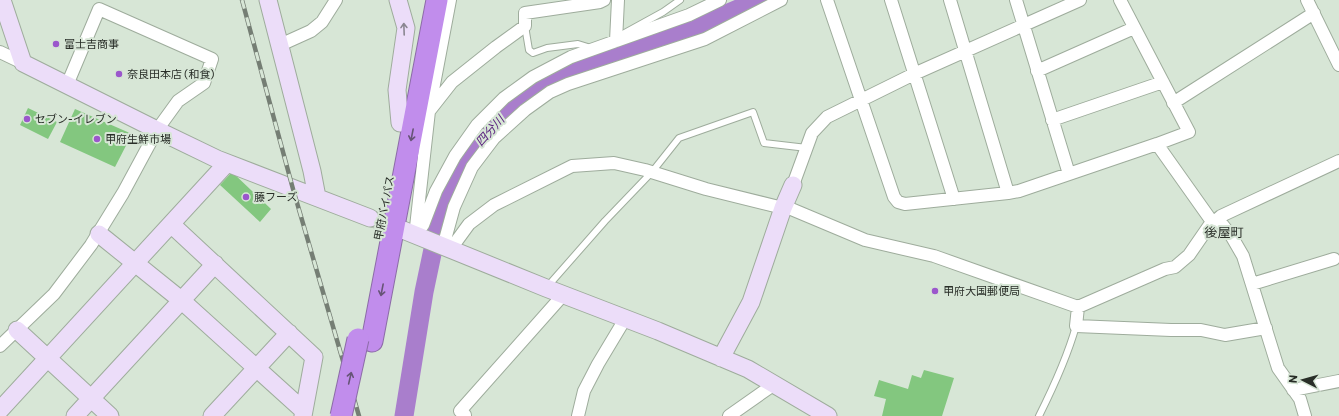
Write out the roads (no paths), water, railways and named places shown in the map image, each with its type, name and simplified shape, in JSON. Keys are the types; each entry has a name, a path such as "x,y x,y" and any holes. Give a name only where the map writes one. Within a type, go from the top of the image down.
{"highway":[{"name":"甲府バイパス","path":"356,416 365,340 400,123 423,0"},
{"name":"甲府バイパス","path":"342,416 365,340 437,0"}],"street":[{"path":"2,0 24,63"},
{"path":"268,0 312,171 317,197"},
{"path":"280,45 310,31 322,22 336,0"},
{"path":"398,0 406,28 397,90 400,123"},
{"path":"414,232 429,111 450,0"},
{"path":"429,111 452,82 496,46 525,26 525,13 541,5 600,2 604,0"},
{"path":"616,39 618,0"},
{"path":"414,232 423,225 436,191 455,156 477,125 504,98 533,77 571,57 616,39 689,15 720,0"},
{"path":"447,249 454,207 472,167 494,138 525,110 550,92 562,86 705,39 781,0"},
{"path":"827,0 894,197 898,202 905,204 1019,191 1188,132 1120,0"},
{"path":"891,0 954,199"},
{"path":"950,0 1008,193"},
{"path":"1016,0 1069,174"},
{"path":"721,358 751,302 784,207 812,133 827,117 914,74 1080,0"},
{"path":"1307,0 1339,65"},
{"path":"0,346 54,294 91,245 123,193 157,130 178,101 204,83 212,59 98,9 67,84"},
{"path":"1173,103 1314,13"},
{"path":"1037,71 1134,28"},
{"path":"0,52 227,163 370,218"},
{"path":"1052,120 1163,82"},
{"path":"1157,144 1215,221 1232,237 1243,256 1278,368 1300,399 1305,416"},
{"path":"447,249 469,224 494,204 572,166 614,163 652,172 706,189 784,207 865,240 934,256 1078,307 1165,269 1175,267 1189,255 1209,226 1215,221 1339,161"},
{"path":"0,410 227,163"},
{"path":"171,224 314,357 304,414"},
{"path":"414,232 447,249 626,319 748,369 828,416"},
{"path":"99,234 181,300 304,414"},
{"path":"1252,284 1334,259"},
{"path":"74,416 215,264"},
{"path":"464,416 465,415 460,411 562,295"},
{"path":"1078,307 1076,326 1201,330 1225,335 1266,328"},
{"path":"578,416 584,391 598,364 626,319"},
{"path":"17,330 110,416"},
{"path":"212,416 289,334"},
{"path":"1293,390 1339,381"},
{"path":"729,416 773,385"}],"lane":[{"path":"616,39 663,12 680,0"},
{"path":"525,26 529,50 533,53 547,48 578,44 594,49"},
{"path":"546,288 605,221 652,172 679,138 753,112 764,143 807,148"},
{"path":"1039,416 1056,384 1070,348 1076,326"}],"waterway":[{"name":"四分川","path":"404,416 424,292 436,235 450,194 468,155 490,129 517,102 552,80 648,46 759,0"}],"tunnel":[{"path":"370,218 403,230"}],"railway":[{"path":"242,0 293,189 359,416"}],"place":[{"name":"富士吉商事","path":"56,44"},
{"name":"奈良田本店 (和食)","path":"119,74"},
{"name":"セブン-イレブン","path":"27,119"},
{"name":"甲府生鮮市場","path":"97,139"},
{"name":"藤フーズ","path":"246,197"},
{"name":"甲府大国郵便局","path":"935,291"}],"district":[{"name":"後屋町","path":"1224,232"}]}
